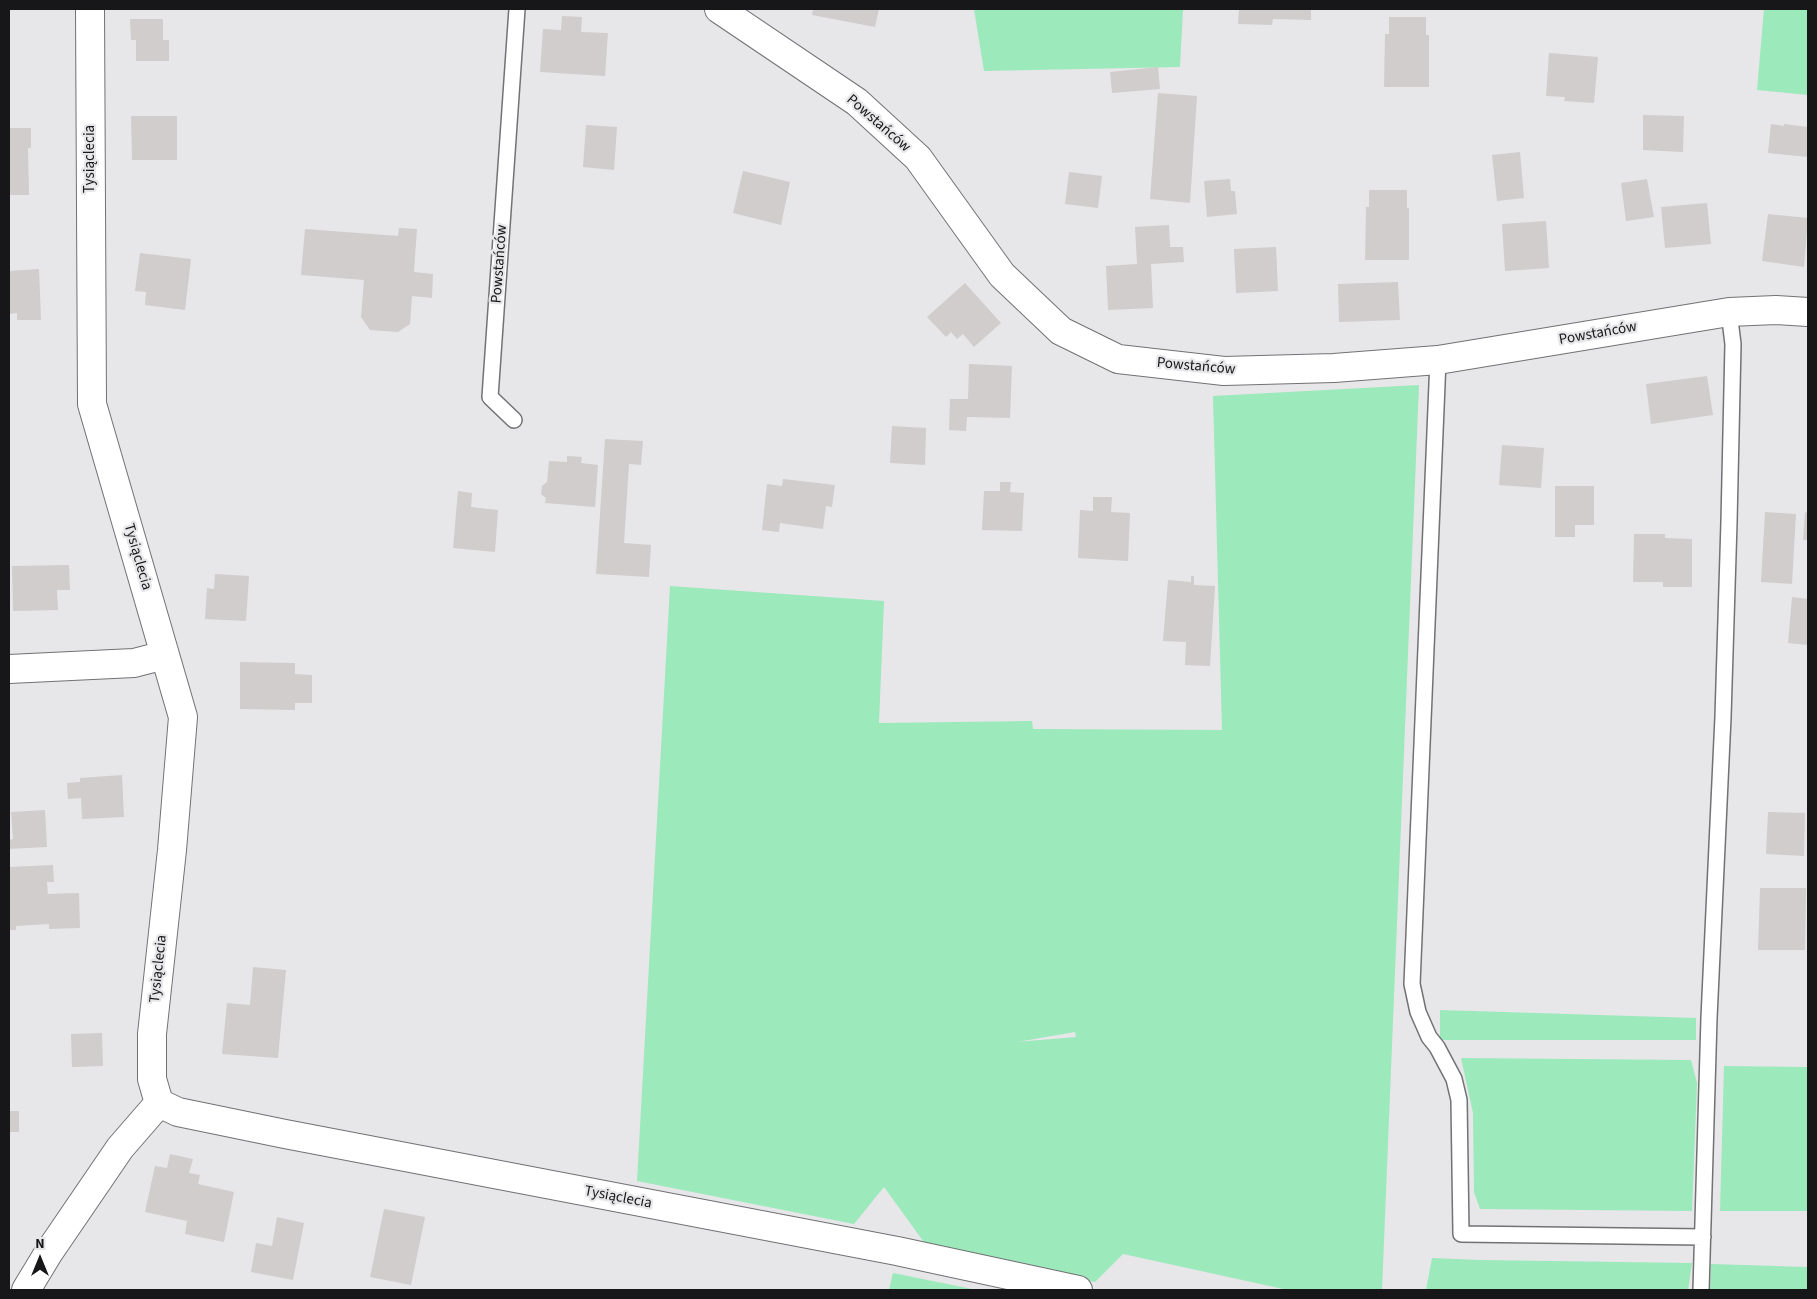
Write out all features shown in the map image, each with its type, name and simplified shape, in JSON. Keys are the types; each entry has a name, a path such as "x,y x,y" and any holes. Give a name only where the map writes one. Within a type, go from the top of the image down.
{"street":[{"name":"Tysiąclecia","path":"90,9 92,404 183,717 172,850 152,1034 152,1079 158,1103 178,1112 285,1134 872,1246 1078,1290"},
{"name":"Powstańców","path":"719,9 857,102 918,158 1002,275 1061,330 1118,359 1224,371 1334,368 1438,360 1729,312 1776,310 1808,312"},
{"path":"9,668 134,662 165,655"},
{"path":"26,1290 49,1252 120,1148 158,1103"}],"lane":[{"name":"Powstańców","path":"514,420 490,397 517,9"},
{"path":"1701,1290 1709,1018 1723,717 1733,344 1729,312"},
{"path":"1438,360 1412,984 1418,1012 1429,1037 1437,1047 1454,1079 1459,1100 1461,1234 1703,1237"}],"green space":[{"path":"974,9 1183,9 1180,67 984,71"},
{"path":"1764,9 1808,9 1808,95 1757,90"},
{"path":"1419,385 1382,1290 1288,1290 1123,1254 1095,1282 926,1245 884,1187 854,1224 637,1181 670,586 884,601 879,723 1032,721 1033,729 1222,730 1213,396","holes":["1075,1032 1076,1037 1018,1042"]},
{"path":"1440,1010 1696,1018 1696,1040 1440,1040"},
{"path":"1461,1058 1691,1060 1697,1083 1692,1211 1480,1209 1474,1192 1473,1113"},
{"path":"1724,1066 1808,1067 1808,1211 1720,1211"},
{"path":"1432,1258 1692,1263 1688,1290 1426,1290"},
{"path":"1711,1264 1808,1267 1808,1290 1710,1290"},
{"path":"893,1273 977,1290 889,1290"}],"building":[{"path":"813,9 879,9 875,27 812,15"},
{"path":"1239,9 1311,9 1311,20 1273,19 1272,25 1238,24"},
{"path":"562,16 582,17 581,32 608,33 605,76 540,72 543,29 561,30"},
{"path":"1389,17 1426,17 1426,35 1429,35 1429,87 1384,87 1385,34 1389,34"},
{"path":"130,19 163,19 163,40 169,40 169,61 136,61 136,40 131,40"},
{"path":"1549,53 1598,57 1594,103 1564,101 1565,97 1546,96"},
{"path":"1158,67 1160,89 1112,93 1110,72"},
{"path":"1158,93 1197,96 1190,203 1150,199"},
{"path":"1643,115 1684,116 1683,152 1643,150"},
{"path":"131,116 177,116 177,160 132,160"},
{"path":"1771,124 1808,127 1808,157 1768,153"},
{"path":"586,125 617,127 614,170 583,167"},
{"path":"9,128 31,128 31,148 28,148 29,195 9,195"},
{"path":"1520,152 1524,198 1497,201 1492,155"},
{"path":"743,171 790,182 781,225 733,213"},
{"path":"1069,172 1102,176 1098,208 1065,204"},
{"path":"1230,179 1231,191 1235,191 1237,214 1207,217 1204,181"},
{"path":"1647,179 1654,217 1626,221 1621,183"},
{"path":"1369,190 1407,190 1409,260 1365,260 1366,207 1369,207"},
{"path":"1707,203 1711,244 1665,248 1661,207"},
{"path":"1768,214 1808,218 1804,267 1762,261"},
{"path":"1546,221 1549,268 1505,271 1502,224"},
{"path":"1169,225 1170,247 1183,247 1184,262 1151,264 1153,308 1108,310 1106,266 1137,264 1135,227"},
{"path":"399,228 417,229 414,272 433,274 432,298 412,296 410,324 398,332 370,330 361,317 364,280 301,275 305,229 398,236"},
{"path":"1276,247 1278,291 1236,293 1234,249"},
{"path":"140,253 191,259 185,310 145,305 146,292 135,291"},
{"path":"39,269 41,320 17,320 17,313 9,314 9,271"},
{"path":"1398,282 1400,320 1339,322 1338,284"},
{"path":"965,283 1001,323 974,347 963,334 957,339 951,332 946,337 927,317"},
{"path":"969,364 1012,366 1010,418 967,417 966,431 949,430 950,399 968,399"},
{"path":"1707,376 1713,415 1651,424 1646,384"},
{"path":"892,426 926,428 925,465 890,463"},
{"path":"605,439 643,441 641,465 629,464 624,543 651,545 649,577 596,574"},
{"path":"1502,445 1544,448 1541,488 1499,485"},
{"path":"567,456 582,457 581,463 598,465 595,507 545,503 546,498 541,494 542,486 547,482 549,461 567,462"},
{"path":"783,479 835,485 832,507 826,506 823,529 780,523 779,532 762,530 767,484 782,486"},
{"path":"1000,482 1011,482 1010,492 1024,493 1022,531 982,530 984,491 1000,491"},
{"path":"1555,486 1594,486 1594,525 1575,525 1575,537 1555,537"},
{"path":"458,491 472,493 471,507 498,510 495,552 453,548"},
{"path":"1093,497 1112,497 1111,512 1130,513 1128,561 1078,558 1080,510 1093,511"},
{"path":"1765,512 1796,514 1792,584 1761,582"},
{"path":"1805,512 1808,513 1808,540 1803,540"},
{"path":"1634,534 1665,534 1665,538 1692,539 1692,587 1663,587 1663,582 1633,582"},
{"path":"69,565 70,590 57,590 58,610 13,611 12,566"},
{"path":"215,574 249,576 246,621 205,619 207,588 214,589"},
{"path":"1191,576 1194,576 1194,585 1215,586 1210,666 1185,665 1186,642 1163,641 1168,580 1191,582"},
{"path":"1792,597 1808,599 1808,645 1788,643"},
{"path":"240,662 295,663 295,674 312,675 312,703 295,703 295,710 240,709"},
{"path":"122,775 124,817 82,819 81,798 68,799 67,783 80,782 80,778"},
{"path":"45,810 47,847 9,849 9,840 13,839 11,812"},
{"path":"1768,812 1805,813 1804,856 1766,854"},
{"path":"53,865 54,882 47,882 48,894 79,893 80,928 49,929 49,924 16,926 16,930 9,930 9,867"},
{"path":"1760,888 1806,888 1805,950 1758,950"},
{"path":"253,967 286,970 278,1058 222,1054 227,1003 250,1005"},
{"path":"102,1033 103,1066 72,1067 71,1034"},
{"path":"9,1111 19,1111 19,1132 9,1132"},
{"path":"170,1154 193,1159 189,1173 200,1175 198,1184 234,1192 224,1242 185,1234 187,1221 145,1212 155,1166 167,1168"},
{"path":"384,1209 425,1217 411,1285 370,1277"},
{"path":"277,1217 304,1223 293,1280 251,1272 256,1243 272,1246"}]}
